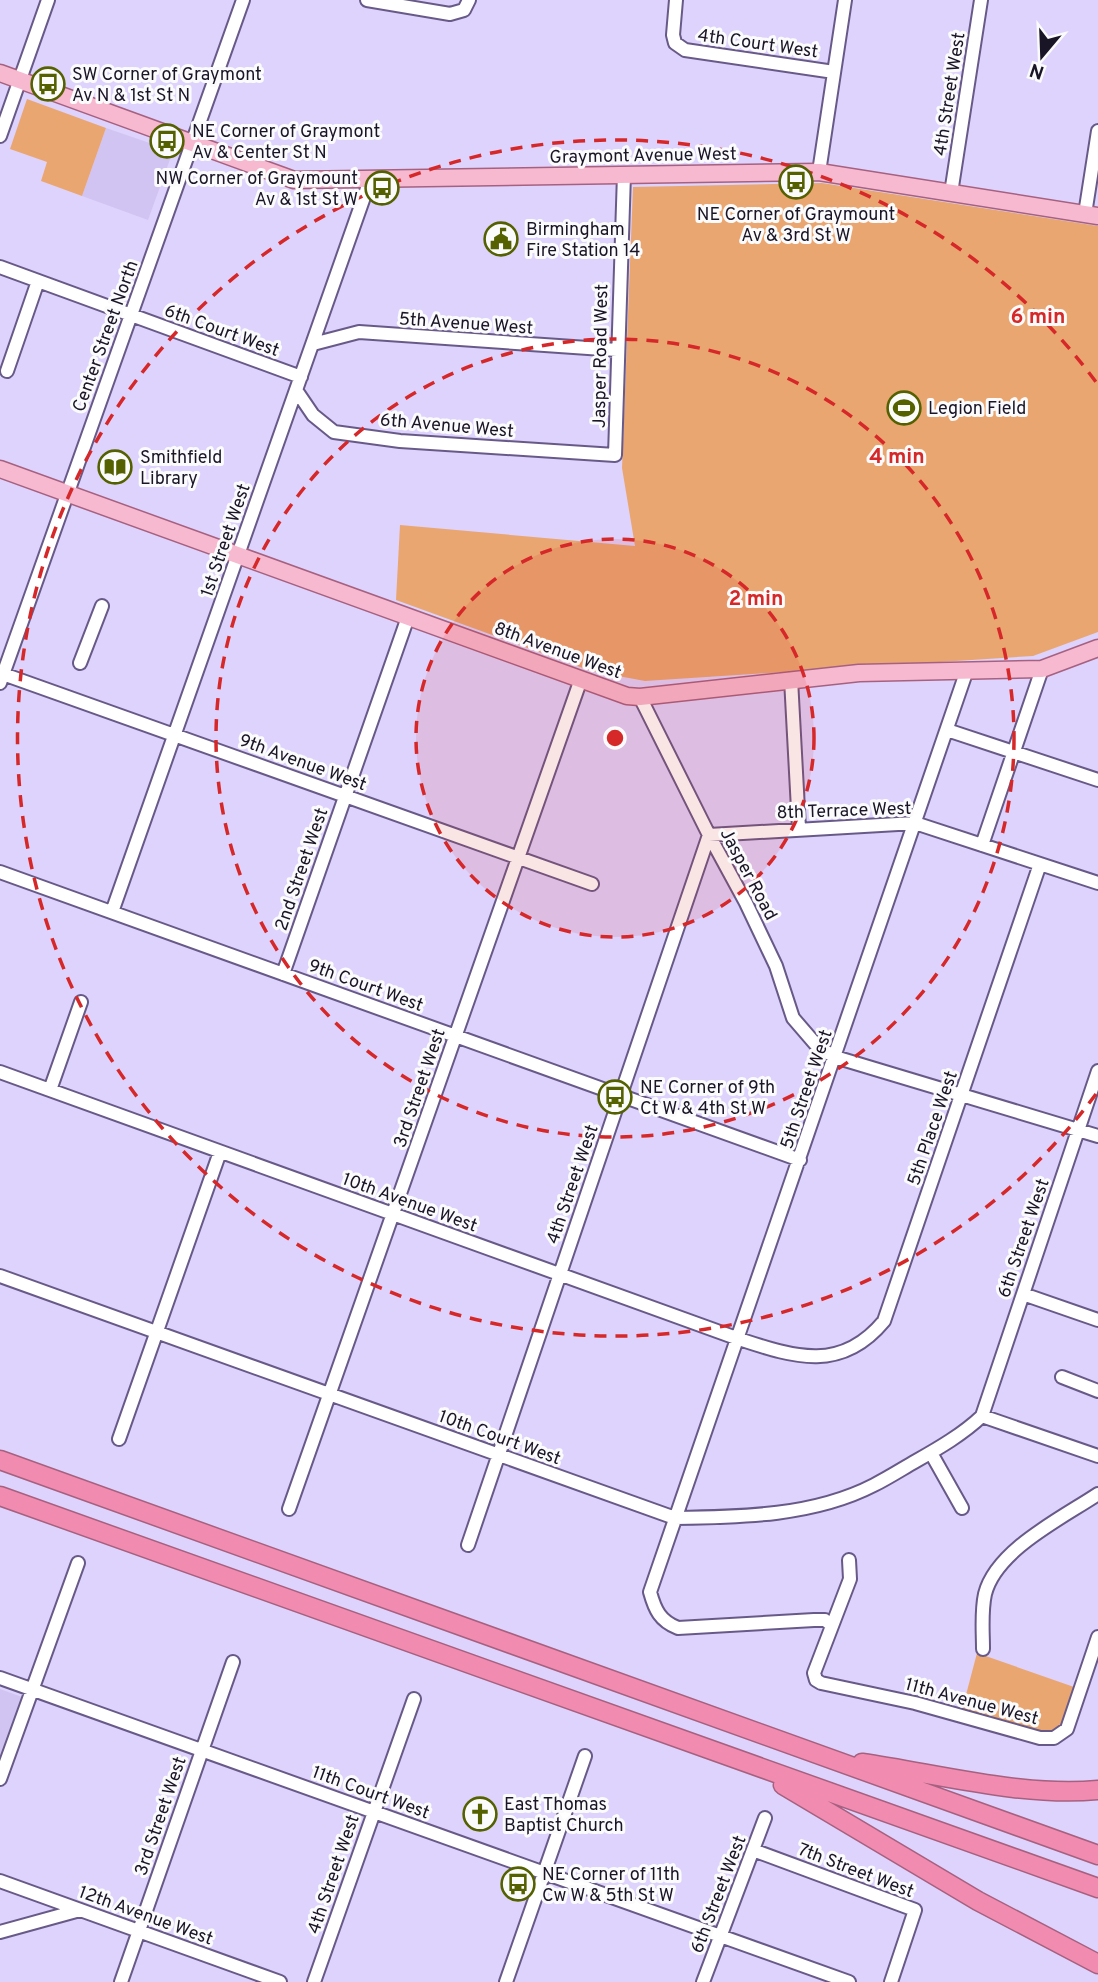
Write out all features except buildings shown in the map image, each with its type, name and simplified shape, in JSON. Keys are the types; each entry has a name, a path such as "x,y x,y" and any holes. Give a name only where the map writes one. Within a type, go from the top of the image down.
{"highway":[{"path":"0,1460 1098,1855"},
{"path":"0,1496 1098,1888"},
{"path":"717,1753 785,1786 978,1901 1098,1964"},
{"path":"821,1756 1032,1791 1068,1793 1098,1790"}],"main road":[{"name":"Graymont Avenue West","path":"0,73 295,180 819,172 1091,215"},
{"name":"8th Avenue West","path":"0,469 627,696 639,697 859,673 1042,669 1098,648"}],"street":[{"path":"0,136 48,0"},
{"name":"Center Street North","path":"2,678 243,0"},
{"path":"367,0 450,14 464,10 469,0"},
{"path":"819,172 845,0"},
{"name":"4th Street West","path":"951,193 981,0"},
{"name":"4th Court West","path":"676,3 673,35 675,43 685,50 834,72"},
{"path":"1091,215 1098,131"},
{"name":"Jasper Road West","path":"615,455 624,174"},
{"name":"1st Street West","path":"112,912 370,180"},
{"name":"6th Court West","path":"0,267 301,377"},
{"path":"7,371 38,281"},
{"name":"5th Avenue West","path":"313,344 359,332 617,350"},
{"name":"6th Avenue West","path":"296,390 313,415 334,432 400,441 615,455"},
{"path":"80,663 102,606"},
{"name":"2nd Street West","path":"283,974 408,617"},
{"path":"982,845 1042,669"},
{"name":"5th Street West","path":"831,1625 825,1620 814,1620 678,1628 669,1625 655,1611 650,1592 967,670"},
{"name":"9th Avenue West","path":"2,678 174,735 592,884"},
{"name":"3rd Street West","path":"289,1509 581,679"},
{"path":"791,679 799,828"},
{"name":"Jasper Road","path":"639,697 776,966 793,1018 818,1047 835,1056"},
{"path":"947,730 1098,780"},
{"name":"8th Terrace West","path":"709,835 915,823 1098,883"},
{"name":"4th Street West","path":"468,1545 709,835"},
{"name":"5th Place West","path":"809,1357 844,1352 857,1346 884,1321 1040,864"},
{"name":"9th Court West","path":"0,872 800,1160"},
{"path":"50,1090 81,1002"},
{"path":"835,1056 1098,1136"},
{"name":"6th Street West","path":"982,1416 1098,1071"},
{"name":"10th Avenue West","path":"0,1072 739,1339 787,1355 809,1357"},
{"path":"119,1439 220,1152"},
{"name":"10th Court West","path":"0,1276 675,1518 739,1517 801,1509 837,1500 873,1486 931,1453 982,1416"},
{"path":"1023,1294 1098,1320"},
{"path":"1062,1377 1098,1391"},
{"path":"982,1416 1098,1456"},
{"path":"931,1453 962,1508"},
{"path":"984,1649 983,1606 986,1591 996,1571 1019,1546 1098,1494"},
{"path":"831,1625 850,1579 849,1560"},
{"path":"0,1779 78,1563"},
{"name":"11th Avenue West","path":"831,1625 814,1673 816,1680 821,1683 915,1703 1040,1738 1054,1738 1067,1729 1098,1637"},
{"name":"3rd Street West","path":"121,1982 233,1662"},
{"name":"11th Court West","path":"0,1678 849,1982"},
{"name":"4th Street West","path":"314,1982 414,1699"},
{"path":"506,1982 585,1756"},
{"name":"6th Street West","path":"703,1982 765,1818"},
{"name":"7th Street West","path":"753,1850 915,1910 891,1982"},
{"name":"12th Avenue West","path":"0,1881 280,1982"},
{"path":"0,1932 80,1910"}],"shaded area":[{"path":"27,99 106,128 82,196 41,181 47,162 10,149"},
{"path":"106,128 173,151 148,220 82,196"},
{"path":"822,183 1098,226 1098,632 1033,656 645,681 591,671 396,600 400,525 635,546 622,468 633,187"},
{"path":"977,1653 1074,1687 1060,1725 1048,1732 1038,1732 962,1710"},
{"path":"0,1689 22,1697 0,1759"}],"place":[{"name":"SW Corner of Graymont Av N & 1st St N","path":"48,84"},
{"name":"NE Corner of Graymont Av & Center St N","path":"167,141"},
{"name":"NE Corner of Graymount Av & 3rd St W","path":"796,182"},
{"name":"NW Corner of Graymount Av & 1st St W","path":"382,188"},
{"name":"Birmingham Fire Station 14","path":"501,239"},
{"name":"Legion Field","path":"904,408"},
{"name":"Smithfield Library","path":"115,467"},
{"name":"NE Corner of 9th Ct W & 4th St W","path":"615,1097"},
{"name":"East Thomas Baptist Church","path":"480,1814"},
{"name":"NE Corner of 11th Cw W & 5th St W","path":"518,1884"}]}
